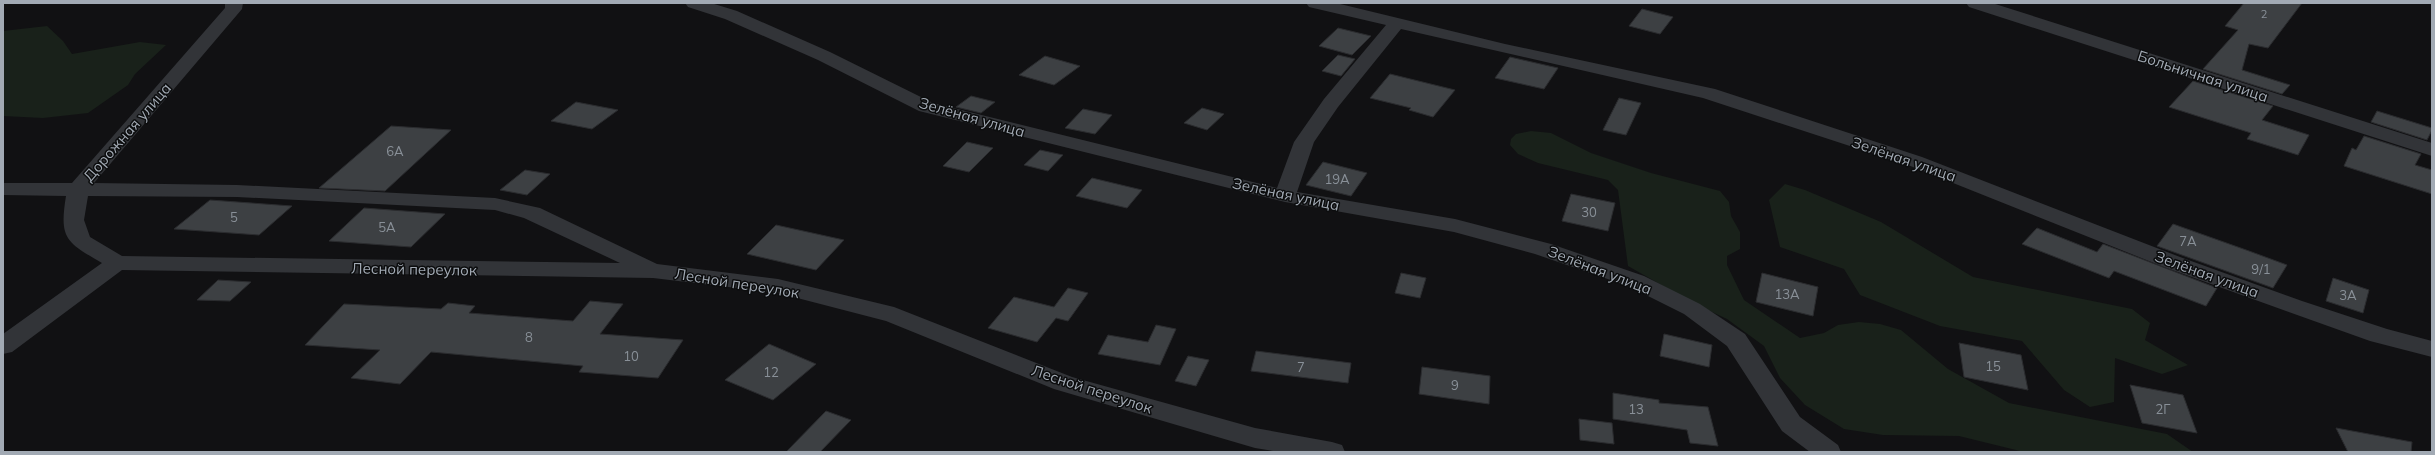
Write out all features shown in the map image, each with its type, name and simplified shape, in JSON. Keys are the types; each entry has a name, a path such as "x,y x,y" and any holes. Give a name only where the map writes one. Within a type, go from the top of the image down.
{"street":[{"name":"Дорожная улица","path":"117,264 80,242 73,220 78,189 233,9 234,3"},
{"name":"Зелёная улица","path":"694,3 731,15 824,56 926,107 1285,196 1455,226 1543,249 1636,281 1692,310 1736,340 1791,424 1828,452"},
{"name":"Зелёная улица","path":"1315,3 1708,94 1915,161 2172,262 2379,335 2432,349"},
{"name":"Больничная улица","path":"1975,3 2432,150"},
{"path":"1285,196 1304,142 1331,103 1397,23"},
{"path":"3,189 237,191 364,199 495,204 532,214 654,271"},
{"path":"3,346 117,264"},
{"name":"Лесной переулок","path":"117,264 654,271 778,286 894,315 1063,383 1255,438 1332,452"}],"shaded area":[{"path":"47,26 63,41 72,54 140,42 166,45 135,74 128,85 88,113 43,118 3,116 3,31"},
{"path":"1531,131 1551,133 1591,153 1651,173 1720,191 1729,202 1731,216 1740,232 1740,249 1727,256 1727,265 1744,300 1800,338 1824,333 1838,325 1859,322 1880,324 1901,330 1948,369 2009,403 2167,434 2193,452 2024,452 1959,436 1883,435 1844,429 1805,405 1780,378 1764,346 1727,319 1695,304 1628,266 1618,190 1608,180 1538,163 1518,154 1510,145 1511,139 1516,134"},
{"path":"1785,184 1805,190 1881,222 1973,277 2132,309 2150,323 2145,340 2188,365 2162,374 2115,358 2114,402 2090,407 2064,390 2022,341 1940,326 1860,295 1844,269 1780,247 1769,200"}],"building":[{"path":"2244,3 2302,3 2268,48 2249,44 2242,70 2290,85 2282,94 2203,69 2238,30 2225,26"},
{"path":"1642,9 1673,17 1660,34 1629,26"},
{"path":"1338,28 1371,36 1352,55 1319,46"},
{"path":"1338,55 1355,59 1341,76 1322,71"},
{"path":"1045,56 1080,66 1054,85 1019,75"},
{"path":"1510,57 1558,68 1544,89 1495,78"},
{"path":"1390,74 1455,90 1433,117 1409,110 1411,108 1370,98"},
{"path":"2193,81 2273,106 2262,120 2309,135 2298,155 2247,139 2251,133 2169,107"},
{"path":"971,96 995,102 981,113 956,107"},
{"path":"1619,98 1641,103 1626,135 1603,130"},
{"path":"576,102 618,110 592,129 551,121"},
{"path":"1202,108 1224,114 1207,130 1184,123"},
{"path":"1083,109 1112,115 1095,134 1065,128"},
{"path":"2377,111 2432,128 2432,130 2427,140 2371,122"},
{"path":"391,126 451,130 385,191 319,188"},
{"path":"2364,136 2421,154 2415,165 2432,170 2432,194 2344,166 2352,148 2356,150"},
{"path":"967,142 993,148 969,172 943,166"},
{"path":"1040,150 1063,155 1048,171 1024,165"},
{"path":"1323,162 1367,173 1351,196 1306,185"},
{"path":"525,170 550,174 527,195 500,190"},
{"path":"1092,178 1142,190 1127,208 1076,196"},
{"path":"1571,194 1615,203 1608,231 1562,221"},
{"path":"210,200 292,206 259,235 174,229"},
{"path":"364,208 445,214 411,247 329,241"},
{"path":"2173,224 2287,265 2273,288 2157,246"},
{"path":"776,225 844,240 816,270 747,254"},
{"path":"2037,228 2097,252 2103,244 2217,288 2206,306 2114,271 2109,278 2022,244"},
{"path":"1401,273 1426,278 1420,298 1395,293"},
{"path":"1762,273 1818,287 1813,316 1756,302"},
{"path":"2333,278 2369,290 2363,313 2326,301"},
{"path":"218,280 251,282 230,301 197,300"},
{"path":"1068,288 1088,293 1068,321 1056,318 1037,342 988,328 1014,297 1054,307"},
{"path":"590,301 623,304 600,334 683,340 658,378 579,372 583,366 431,352 400,384 351,378 380,350 305,345 344,304 441,309 448,303 475,306 469,313 573,321"},
{"path":"1156,325 1176,329 1160,365 1098,354 1108,335 1148,342"},
{"path":"1664,334 1712,345 1709,367 1660,356"},
{"path":"1959,343 2021,355 2028,390 1964,377"},
{"path":"769,344 816,364 773,400 725,380"},
{"path":"1256,351 1351,363 1348,383 1251,371"},
{"path":"1188,356 1209,360 1196,386 1175,381"},
{"path":"1422,367 1490,376 1489,404 1419,394"},
{"path":"2130,385 2183,395 2197,433 2142,423"},
{"path":"1613,393 1659,400 1659,403 1708,407 1718,446 1690,443 1687,430 1613,419"},
{"path":"826,411 851,420 820,452 786,452"},
{"path":"1579,419 1612,423 1614,444 1580,440"},
{"path":"2336,428 2412,442 2411,452 2348,452"}]}
